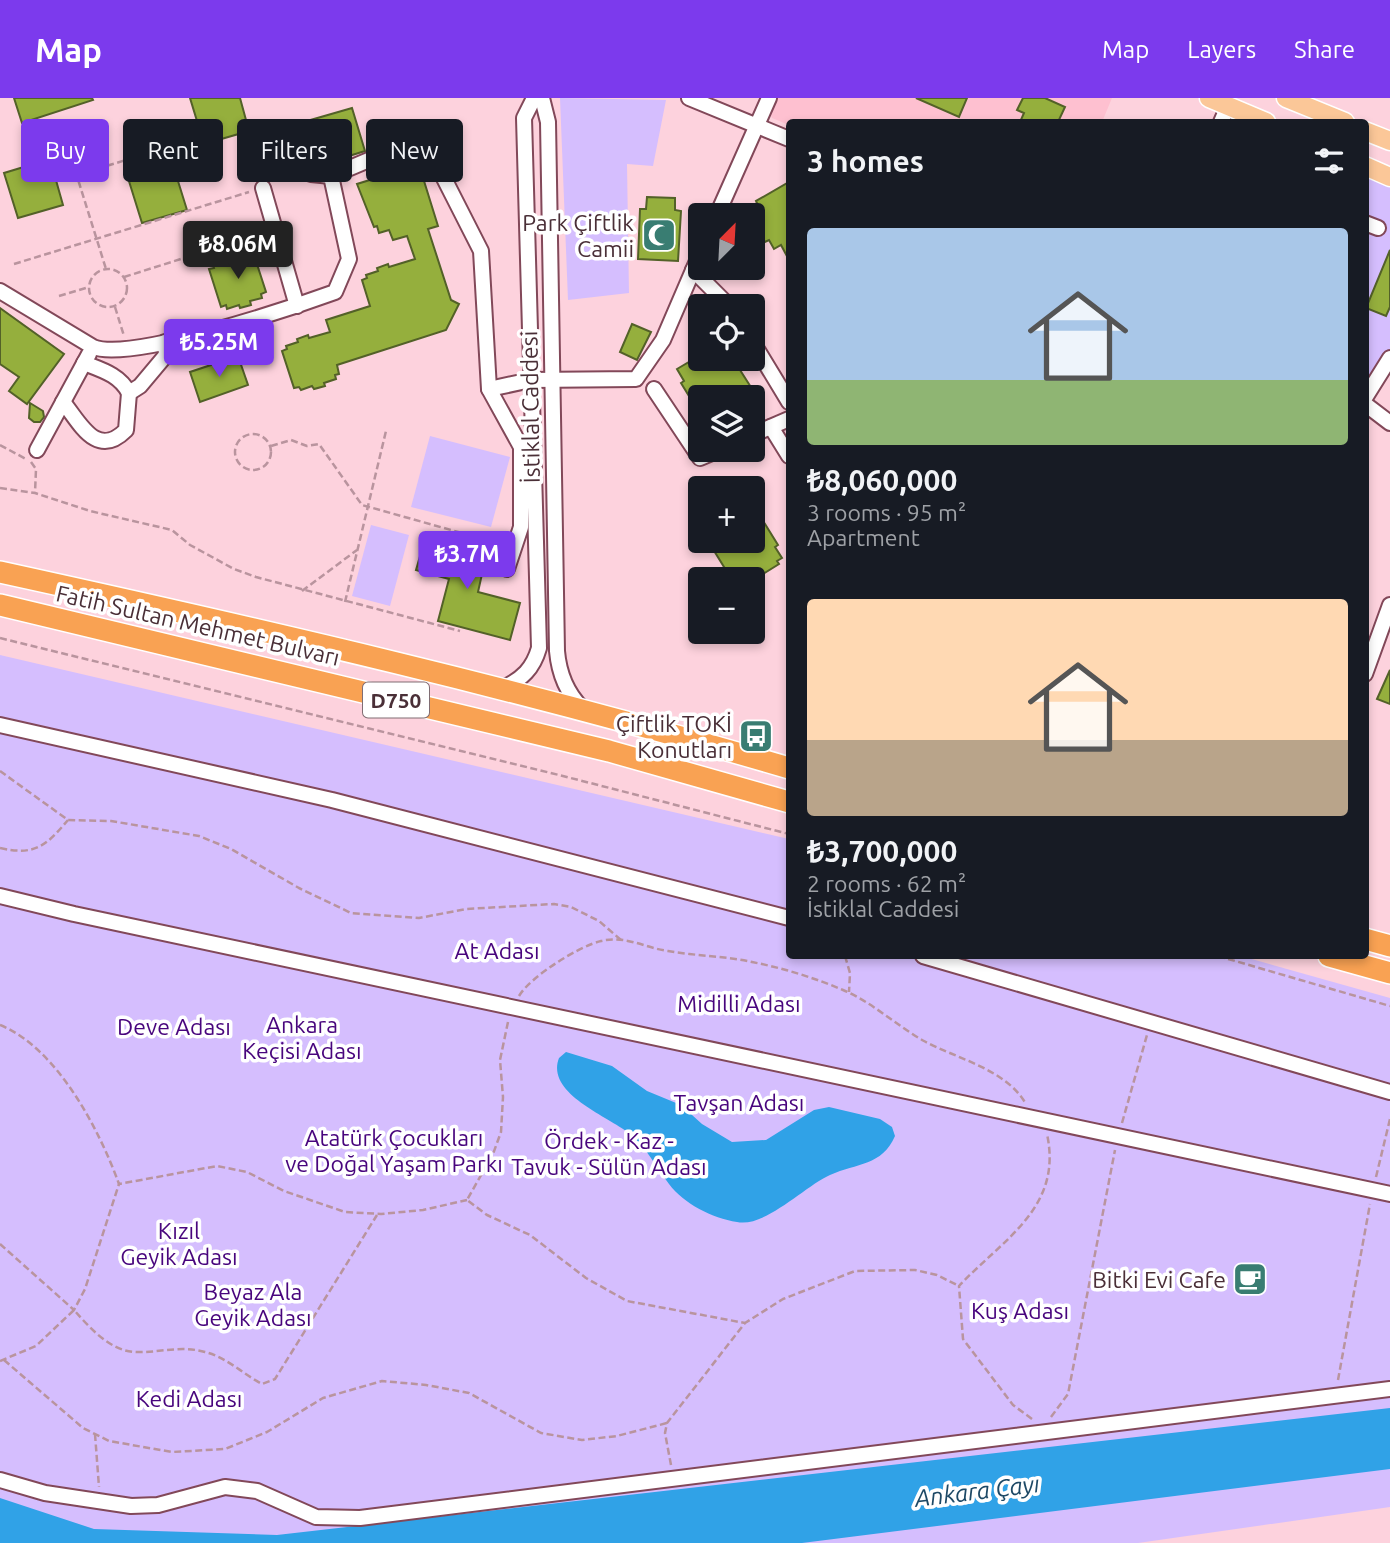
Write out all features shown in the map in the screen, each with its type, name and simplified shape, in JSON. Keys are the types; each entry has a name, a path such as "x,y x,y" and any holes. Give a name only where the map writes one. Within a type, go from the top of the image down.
{"highway":[{"name":"Fatih Sultan Mehmet Bulvarı","path":"0,572 330,645 583,709 786,767"},
{"name":"Fatih Sultan Mehmet Bulvarı","path":"0,605 609,751 786,801"},
{"path":"1369,940 1390,946"},
{"path":"1340,959 1390,973"}],"main road":[{"path":"1209,98 1225,114 1251,119"},
{"path":"1286,98 1338,119"},
{"path":"1369,133 1390,141"},
{"path":"1369,168 1390,177"}],"street":[{"name":"İstiklal Caddesi","path":"503,688 520,679 529,670 539,648 524,118 534,98"},
{"name":"İstiklal Caddesi","path":"542,98 548,122 558,667 567,690 583,709"},
{"path":"689,98 786,138"},
{"path":"722,203 769,98"},
{"path":"352,167 423,137 481,251 489,389 522,447 521,527 507,569"},
{"path":"0,291 93,347 109,351 165,342 297,306 335,292 349,259 332,182"},
{"path":"263,188 297,306"},
{"path":"489,389 531,380 636,379 663,340 689,280"},
{"path":"703,280 717,294"},
{"path":"129,393 140,386 166,355 165,342"},
{"path":"37,450 93,347"},
{"path":"1369,392 1390,358"},
{"path":"765,362 786,397"},
{"path":"63,402 83,431 97,439 111,440 126,430 129,393 118,378 84,363"},
{"path":"654,388 688,440"},
{"path":"1369,407 1390,423"},
{"path":"765,430 786,420"},
{"path":"771,427 786,451"},
{"path":"1369,663 1390,605"},
{"path":"0,725 332,800 786,917"},
{"path":"0,896 512,1008 1390,1194"},
{"path":"933,959 1390,1091"},
{"path":"0,1480 45,1493 131,1506 158,1505 225,1487 257,1491 316,1517 360,1518 1390,1389"}],"path":[{"path":"79,182 106,269"},
{"path":"14,264 263,188"},
{"path":"124,276 203,253"},
{"path":"106,269 124,276 128,286 126,296 115,306 105,307 96,303 90,295 89,287 93,276 106,269"},
{"path":"59,296 89,287"},
{"path":"115,306 125,339"},
{"path":"345,602 386,431"},
{"path":"248,435 261,436 271,446 270,460 259,469 245,468 236,458 237,444 248,435"},
{"path":"271,446 291,440 307,446 319,444 362,505 514,548"},
{"path":"0,445 31,462 36,469 35,493"},
{"path":"0,488 35,493 90,511 172,530 190,545 234,569 302,591 460,631"},
{"path":"302,591 357,550"},
{"path":"0,638 786,833"},
{"path":"0,771 68,820 111,821 199,836 230,849 299,888 351,913 419,918 466,909 554,904 571,907 599,921 621,940"},
{"path":"0,848 25,852 37,849 55,836 68,820"},
{"path":"119,1184 217,1166 247,1172 284,1191 345,1212 377,1214 423,1210 467,1200 502,1132 500,1060 512,1008 524,988 563,960 600,941 629,940 664,951 751,961 791,971 849,992 923,1040 1002,1078 1021,1094 1028,1107 1044,1122 1050,1149 1049,1175 1043,1195 1028,1220 959,1286 962,1339 1013,1405 1031,1419 1042,1421 1052,1416 1068,1394 1118,1137 1150,1022"},
{"path":"846,959 850,973 849,992"},
{"path":"1228,959 1390,1006"},
{"path":"0,1026 32,1044 62,1078 93,1124 119,1184 85,1289 74,1310 36,1346 2,1361 83,1428 108,1441 172,1452 225,1449 267,1432 323,1398 382,1381 469,1393 541,1433 582,1440 617,1436 667,1423"},
{"path":"1335,1396 1373,1191 1390,1119"},
{"path":"467,1200 487,1215 530,1235 586,1278 627,1301 745,1323"},
{"path":"0,1244 74,1310 92,1331 113,1345 134,1352 190,1348 208,1352 262,1384 275,1379 286,1364 377,1214"},
{"path":"674,1480 665,1433 667,1423 745,1323 783,1298 855,1270 915,1270 937,1275 959,1286"},
{"path":"95,1434 99,1501"}],"shaded area":[{"path":"775,98 1112,98 1103,119 786,119 786,124 772,118 769,111"}],"green space":[{"path":"560,98 666,100 653,166 627,164 629,293 568,300"},
{"path":"1369,168 1390,177 1390,358 1369,392"},
{"path":"430,436 510,457 491,527 411,507"},
{"path":"371,525 409,535 390,606 352,596"},
{"name":"Atatürk Çocukları ve Doğal Yaşam Parkı","path":"0,655 786,838 786,959 1252,959 1390,998 1390,1507 1138,1543 0,1543"}],"water":[{"path":"566,1052 612,1066 647,1091 681,1105 702,1124 732,1142 766,1140 814,1110 829,1107 880,1119 892,1127 895,1136 890,1146 876,1158 820,1180 772,1213 748,1222 728,1220 699,1209 682,1198 636,1139 570,1093 561,1083 557,1071 559,1058"},
{"name":"Ankara Çayı","path":"1390,1408 1390,1469 802,1543 0,1543 0,1498 94,1529 277,1535"}],"building":[{"path":"14,98 93,100 34,119 21,120"},
{"path":"190,98 240,98 246,119 237,119 237,134 223,139 223,119 196,119"},
{"path":"916,98 967,98 959,117"},
{"path":"1023,98 1045,98 1065,107 1059,119 1021,119 1024,113 1017,110"},
{"path":"352,108 365,151 352,155 352,119 314,119"},
{"path":"21,168 21,182 56,182 63,205 18,218 4,173"},
{"path":"366,181 424,182 438,226 428,229 451,300 459,304 446,330 337,365 339,374 335,375 336,379 324,383 325,386 314,389 312,386 301,390 299,387 294,388 282,351 287,349 286,346 308,335 309,338 330,332 326,320 370,306 362,280 367,278 366,275 388,264 389,267 415,259 407,236 393,240 389,230 379,233 377,226 374,227 357,184"},
{"path":"129,182 178,182 187,210 142,223"},
{"path":"786,184 786,254 781,245 774,249 769,240 765,242 765,203 756,201"},
{"name":"Park Çiftlik Camii","path":"647,197 675,198 675,210 681,211 678,261 638,259 640,209 646,209"},
{"path":"1390,250 1390,307 1386,316 1369,309 1369,301"},
{"path":"248,253 249,257 254,255 266,292 261,294 262,298 250,301 251,305 227,309 226,305 221,307 209,269 214,268 213,264 225,261 224,257"},
{"path":"0,308 64,354 27,404 9,391 19,377 0,364"},
{"path":"632,324 651,332 637,360 620,352"},
{"path":"238,356 248,385 200,402 190,372"},
{"path":"688,363 688,371 741,371 750,385 688,385 688,394 677,369"},
{"path":"30,403 43,411 44,417 40,422 29,418"},
{"path":"765,524 778,545 775,547 782,558 777,561 779,564 765,573 765,567 724,567 715,553 765,553"},
{"path":"425,539 486,556 478,592 520,603 510,640 438,621 449,579 416,570"},
{"path":"1390,670 1390,704 1377,699"}],"place":[{"name":"Park Çiftlik Camii","path":"659,235"},
{"name":"Çiftlik TOKİ Konutları","path":"756,736"},
{"name":"Bitki Evi Cafe","path":"1250,1279"}],"park label":[{"name":"At Adası","path":"497,950"},
{"name":"Midilli Adası","path":"739,1003"},
{"name":"Deve Adası","path":"174,1026"},
{"name":"Ankara Keçisi Adası","path":"302,1037"},
{"name":"Tavşan Adası","path":"739,1102"},
{"name":"Ördek - Kaz - Tavuk - Sülün Adası","path":"609,1153"},
{"name":"Kızıl Geyik Adası","path":"179,1243"},
{"name":"Beyaz Ala Geyik Adası","path":"253,1304"},
{"name":"Kuş Adası","path":"1020,1310"},
{"name":"Kedi Adası","path":"189,1398"}]}
